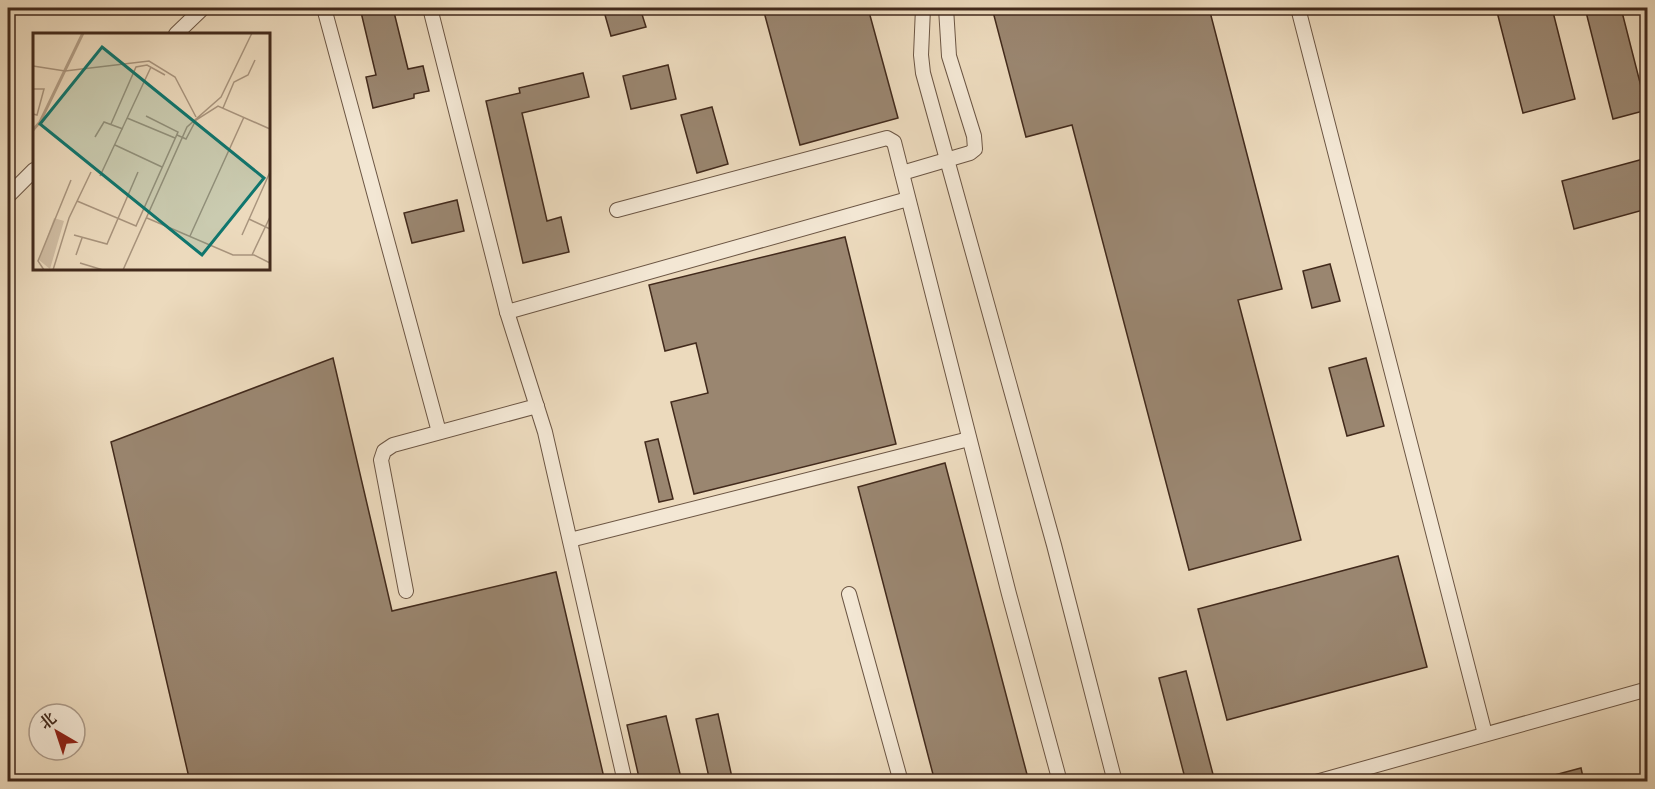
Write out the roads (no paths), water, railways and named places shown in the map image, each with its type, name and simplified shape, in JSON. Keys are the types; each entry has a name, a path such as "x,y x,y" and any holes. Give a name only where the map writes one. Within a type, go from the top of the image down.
{"street":[{"path":"177,33 203,8"},
{"path":"324,8 439,432"},
{"path":"430,8 507,312 545,432 625,782"},
{"path":"923,8 921,62 1048,523 1115,782"},
{"path":"902,173 970,153 975,149 974,136 949,56 946,8"},
{"path":"1298,8 1485,734"},
{"path":"617,210 887,138 894,142 1009,594 1060,782"},
{"path":"8,196 33,171"},
{"path":"507,312 908,199"},
{"path":"406,591 381,460 384,451 393,444 537,406"},
{"path":"570,540 969,439"},
{"path":"849,594 901,782"},
{"path":"1316,782 1647,689"}]}
